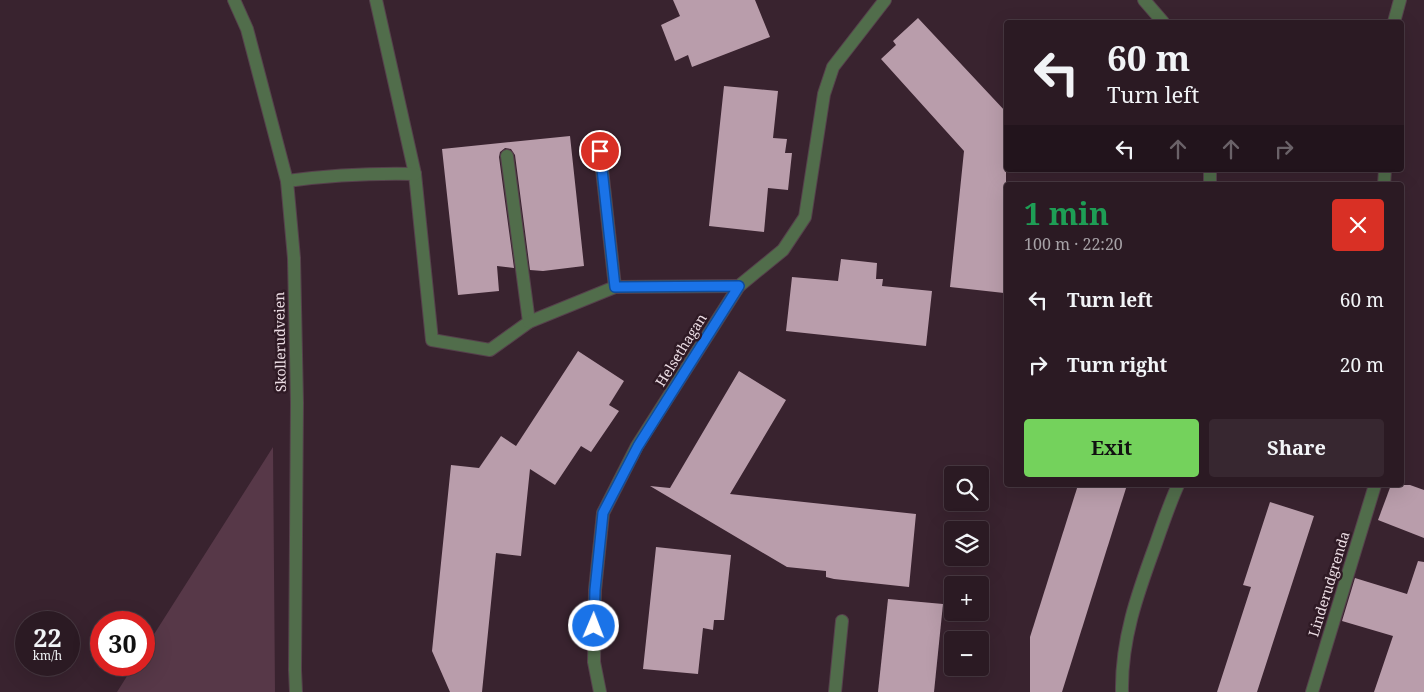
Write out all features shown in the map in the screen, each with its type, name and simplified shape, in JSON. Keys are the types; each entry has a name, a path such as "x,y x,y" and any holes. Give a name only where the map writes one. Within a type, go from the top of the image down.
{"street":[{"name":"Skollerudveien","path":"234,0 246,29 287,181 294,258 296,692"},
{"path":"376,0 415,174 432,340 490,350 529,322 615,287 739,286"},
{"name":"Helsethagan","path":"600,692 594,662 595,590 603,513 638,446 739,286 783,250 804,217 824,94 833,67 885,0"},
{"path":"1144,0 1161,20"},
{"path":"1395,20 1400,0"},
{"path":"600,151 615,287"},
{"path":"507,156 529,322"},
{"path":"287,181 334,175 372,173 415,174"},
{"path":"1122,692 1127,633 1148,566 1177,487"},
{"name":"Linderudgrenda","path":"1312,692 1374,487"},
{"path":"835,692 842,621"}],"shaded area":[{"path":"273,447 275,692 117,692 127,676 155,676 155,633"}],"building":[{"path":"673,0 755,0 770,37 692,67 688,55 675,61 661,25 680,16"},
{"path":"918,18 1004,110 1004,172 1006,172 1006,182 1004,182 1004,293 950,287 964,151 881,59 896,45 893,41"},
{"path":"724,86 778,91 773,138 787,139 785,153 792,153 788,190 768,188 764,232 709,226"},
{"path":"570,136 584,266 543,271 530,270 515,155 511,149 505,148 500,152 499,157 514,268 497,266 499,291 458,295 442,149"},
{"path":"841,259 877,263 876,279 883,279 882,286 932,291 926,346 786,331 792,277 838,281"},
{"path":"578,351 624,381 609,405 619,411 591,452 581,446 555,485 530,469 521,556 496,553 482,692 450,692 432,651 451,465 479,468 501,436 516,446"},
{"path":"739,371 786,400 730,494 916,514 909,587 834,579 826,577 826,571 787,567 650,486 670,488"},
{"path":"1410,485 1424,490 1424,538 1378,520 1390,487"},
{"path":"1077,487 1126,487 1062,692 1030,692 1030,637"},
{"path":"1270,502 1314,516 1257,692 1217,692 1251,587 1243,585"},
{"path":"656,547 731,555 724,620 714,620 713,630 703,628 698,674 643,669"},
{"path":"1418,561 1424,562 1424,692 1374,692 1393,636 1342,621 1355,578 1407,594"},
{"path":"888,599 943,604 934,692 878,692"}],"route":[{"path":"594,626 595,590 603,513 638,446 739,286 615,287 600,151"}]}
